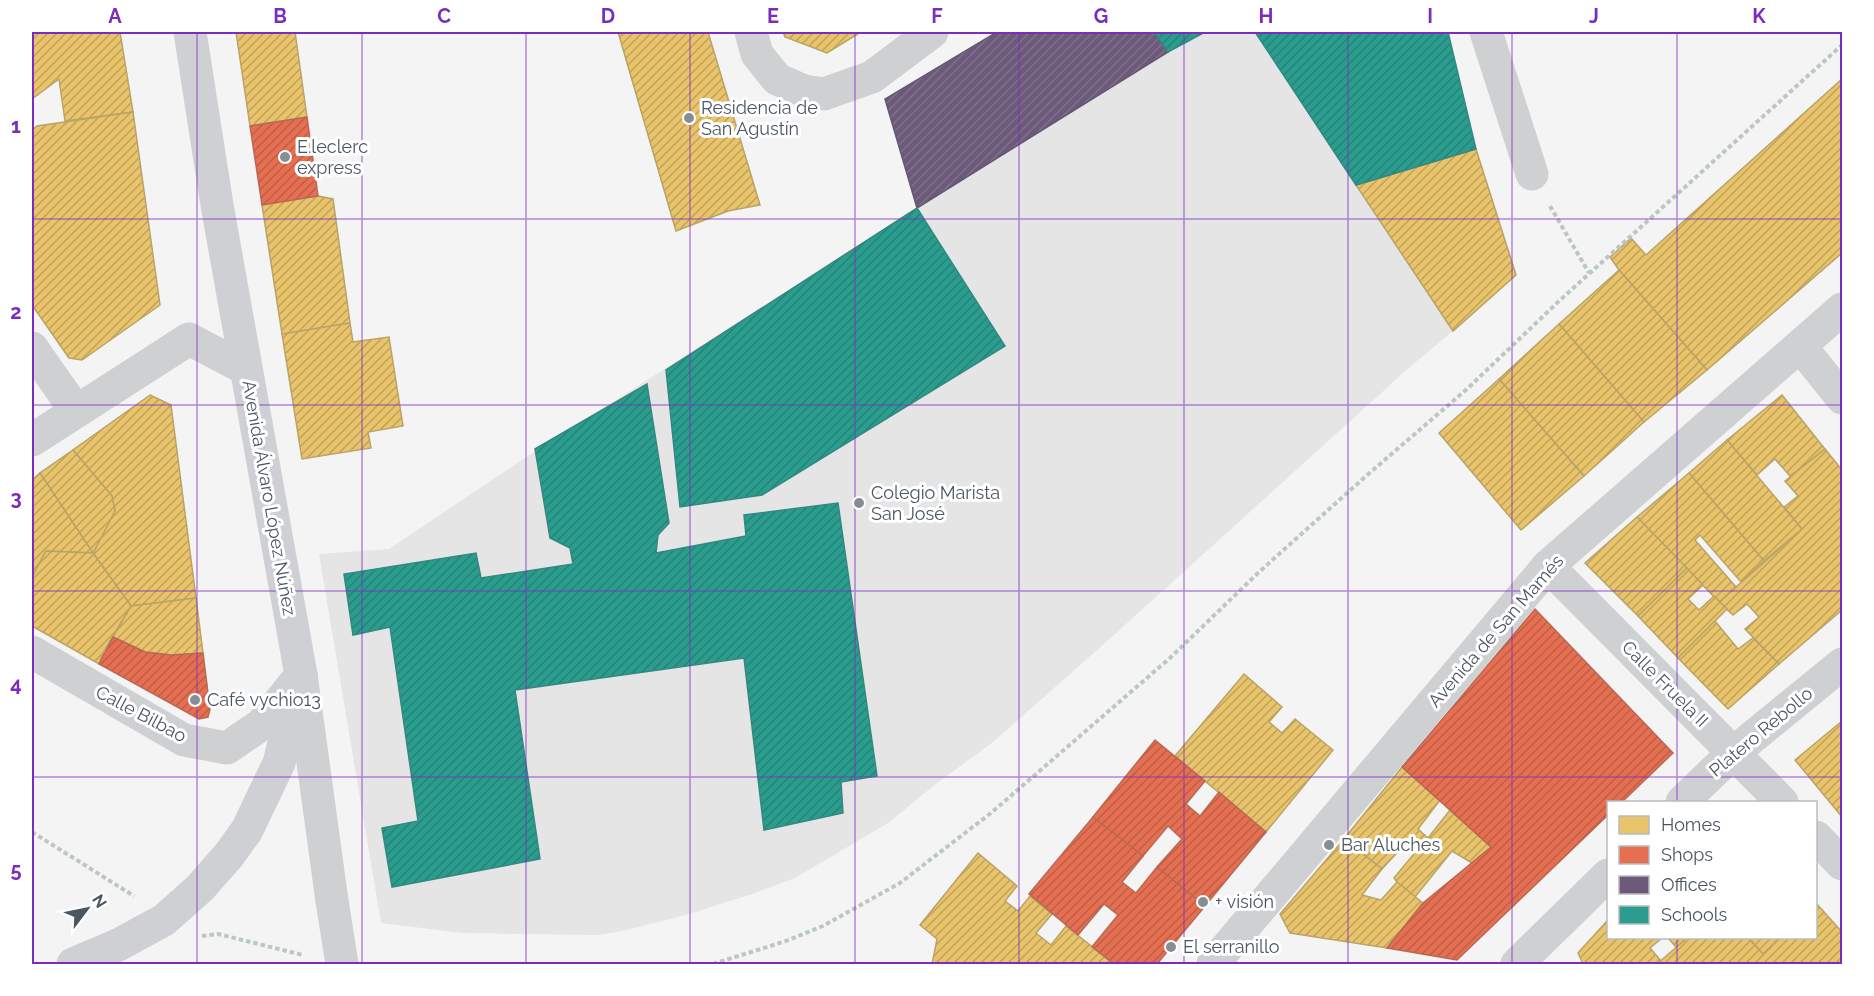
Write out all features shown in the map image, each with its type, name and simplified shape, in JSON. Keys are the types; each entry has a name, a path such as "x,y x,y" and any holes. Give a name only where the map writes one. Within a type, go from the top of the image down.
{"main road":[{"name":"Avenida Álvaro López Núñez","path":"190,32 217,205 301,675"},
{"path":"73,964 118,945 164,920 200,888 229,855 247,831 279,763 301,675"}],"street":[{"path":"751,32 758,54 777,80 804,91 824,94 872,77 932,32"},
{"path":"1486,32 1532,174"},
{"name":"Avenida de San Mamés","path":"1225,963 1548,566 1842,309"},
{"path":"32,440 189,339 246,369"},
{"path":"1801,346 1842,398"},
{"path":"32,348 75,411"},
{"name":"Calle Fruela II","path":"1548,566 1781,801"},
{"name":"Calle Bilbao","path":"32,652 184,740 227,748 262,724 301,675"},
{"name":"Platero Rebollo","path":"1683,801 1733,753 1842,664"},
{"name":"Avenida Álvaro López Núñez","path":"301,675 342,964"},
{"path":"1817,839 1842,864"},
{"path":"1517,964 1607,876"}],"path":[{"path":"713,964 786,941 823,926 900,883 991,813 1170,658 1258,573 1467,389 1589,273 1842,45"},
{"path":"1532,174 1589,273"}],"shaded area":[{"name":"Colegio Marista San José","path":"1205,32 1255,32 1453,331 1412,365 992,743 937,783 888,823 795,878 686,915 597,935 462,933 381,923 319,554 389,549 528,456 917,208 1168,52"}],"building: Homes":[{"path":"32,32 120,32 133,112 65,121 59,79 32,99"},
{"path":"236,32 295,32 307,117 250,126"},
{"name":"Residencia de San Agustín","path":"618,32 708,32 760,205 728,211 676,231"},
{"path":"783,32 861,32 827,53 785,37"},
{"path":"1842,79 1842,253 1707,370 1610,257 1631,238 1646,255"},
{"path":"133,112 160,305 82,360 69,358 32,305 32,130 37,126"},
{"path":"1476,149 1516,275 1453,331 1356,185"},
{"path":"318,196 333,199 350,323 282,334 262,205"},
{"path":"1619,270 1707,370 1644,422 1559,324"},
{"path":"350,323 353,342 389,337 403,426 368,432 371,448 302,459 282,334"},
{"path":"1559,324 1644,422 1584,476 1499,379"},
{"path":"1499,379 1584,476 1521,530 1439,433"},
{"path":"150,395 171,405 196,598 131,606 93,553 115,511 112,496 73,450"},
{"path":"1782,395 1825,449 1790,476 1775,459 1757,475 1727,440"},
{"path":"1727,440 1802,529 1764,561 1689,473"},
{"path":"1825,449 1842,470 1842,610 1779,664 1745,629 1759,617 1747,604 1733,615 1719,602 1802,529 1784,507 1798,496 1785,481"},
{"path":"73,450 112,496 115,511 93,553 40,473"},
{"path":"40,473 93,553 46,551 32,577 32,480"},
{"path":"1689,473 1764,561 1741,582 1700,535 1695,540 1736,587 1719,602 1637,517"},
{"path":"1637,517 1687,568 1638,616 1585,563"},
{"path":"46,551 93,553 131,606 104,651 99,664 32,626 32,577"},
{"path":"1687,568 1703,585 1688,599 1699,610 1714,596 1727,609 1678,658 1638,616"},
{"path":"196,598 203,653 171,655 145,652 113,637 131,606"},
{"path":"1715,621 1738,649 1753,638 1779,664 1728,709 1678,658"},
{"path":"1244,674 1282,707 1269,722 1282,733 1295,719 1333,750 1266,832 1175,756"},
{"path":"1842,721 1842,817 1795,760"},
{"path":"1402,767 1440,800 1418,829 1428,838 1450,810 1491,847 1472,863 1452,851 1415,897 1394,878 1418,849 1407,842 1382,869 1344,839"},
{"path":"1344,839 1382,869 1362,895 1381,900 1397,882 1423,903 1387,948 1290,933 1280,914"},
{"path":"978,853 1017,886 1005,901 1018,911 1030,896 1052,914 1036,933 1051,945 1066,926 1114,964 932,964 937,939 920,925"},
{"path":"1817,904 1842,932 1842,964 1657,964 1686,939 1749,939 1763,954 1778,939 1817,939"},
{"path":"1607,921 1607,939 1661,939 1650,948 1661,961 1657,964 1583,964 1578,953"},
{"path":"1669,939 1686,939 1676,947"},
{"path":"1752,939 1778,939 1763,954"}],"building: Shops":[{"path":"307,117 318,196 262,205 250,126"},
{"path":"1535,609 1673,753 1623,801 1607,801 1607,816 1457,960 1387,948 1423,903 1491,847 1402,767"},
{"path":"113,637 145,652 171,655 203,653 210,709 208,717 199,719 99,664"},
{"path":"1155,740 1205,781 1186,804 1200,816 1219,792 1266,832 1205,906 1157,867 1182,839 1168,826 1143,856 1093,817"},
{"path":"1093,817 1143,856 1122,882 1136,893 1157,867 1205,906 1157,964 1114,964 1092,947 1118,915 1104,904 1078,935 1029,894"}],"building: Offices":[{"path":"997,32 1154,32 1168,52 917,208 885,99"}],"building: Schools":[{"path":"1154,32 1205,32 1168,52"},
{"path":"1255,32 1448,32 1476,149 1356,185"},
{"path":"917,208 1005,346 762,495 680,507 666,370"},
{"path":"647,384 669,523 658,535 656,553 746,536 744,515 838,503 877,776 841,782 843,813 764,830 744,658 515,690 540,859 392,887 382,828 418,821 390,627 353,635 344,574 476,553 481,578 573,564 570,548 550,538 535,449"}],"place":[{"name":"Residencia de San Agustín","path":"689,118"},
{"name":"E.leclerc express","path":"285,157"},
{"name":"Colegio Marista San José","path":"859,503"},
{"name":"Café vychio13","path":"195,700"},
{"name":"Bar Aluches","path":"1329,845"},
{"name":"+ visión","path":"1203,902"},
{"name":"El serranillo","path":"1171,947"}]}
